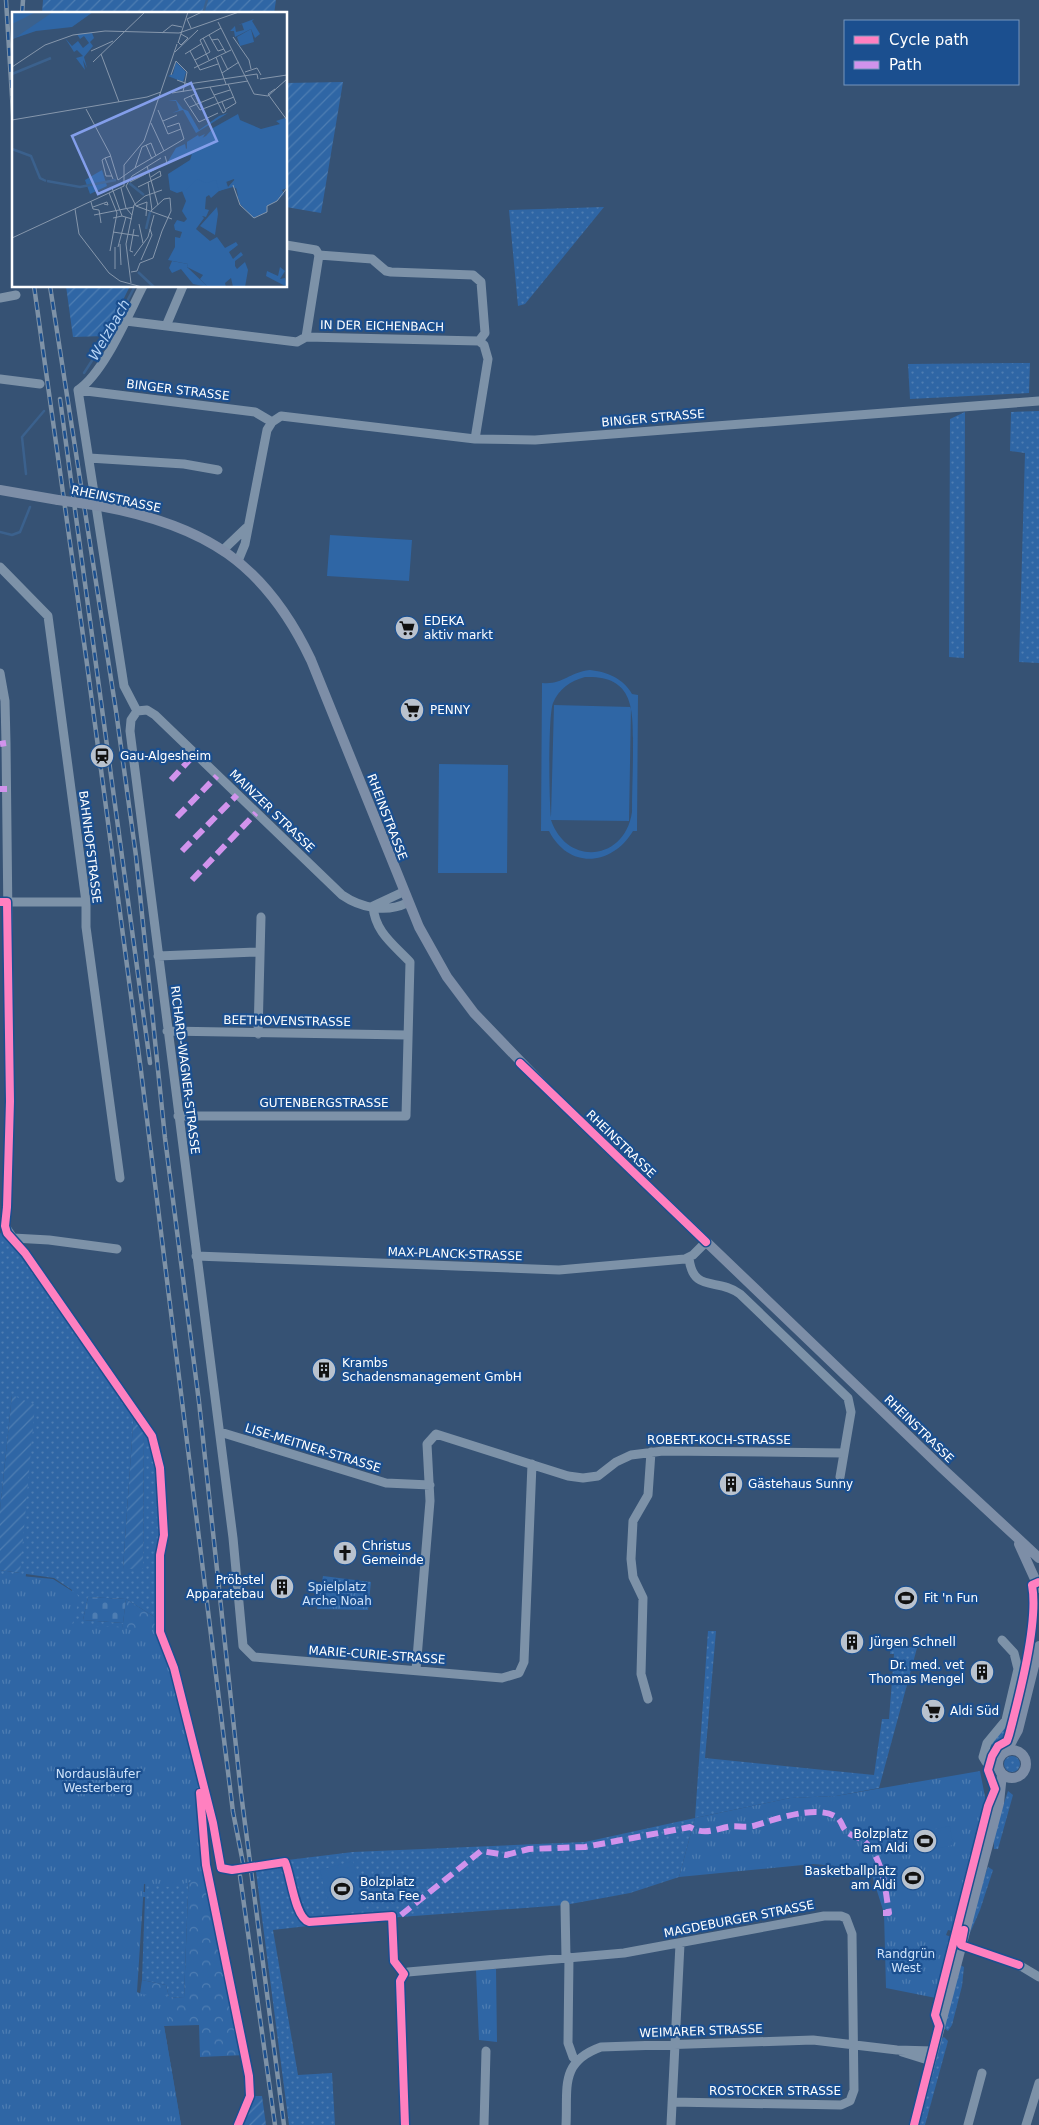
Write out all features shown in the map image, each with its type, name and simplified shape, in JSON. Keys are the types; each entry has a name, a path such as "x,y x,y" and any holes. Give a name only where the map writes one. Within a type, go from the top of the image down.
{"main road":[{"name":"RHEINSTRASSE","path":"0,490 136,513 177,526 224,550 238,560 278,602 302,641 333,710 408,903 447,977 486,1028 706,1242 1038,1557"},
{"path":"1015,1537 1039,1588"},
{"path":"914,2125 998,1803 1002,1762 1018,1730 1039,1646"},
{"path":"998,1803 1014,1778 1022,1775 1026,1768 1026,1760 1020,1752 1018,1730"},
{"path":"1002,1762 1020,1752"},
{"path":"1002,1762 1014,1778"}],"street":[{"path":"288,245 316,250 319,255 306,337"},
{"path":"319,255 372,258 386,271 473,275 481,282 485,333 479,341 484,345 488,359 476,439"},
{"path":"137,711 124,686 78,390 89,383 126,321 142,288"},
{"path":"166,326 182,288"},
{"path":"0,298 16,295"},
{"name":"IN DER EICHENBACH","path":"126,321 298,342 306,337 479,341"},
{"path":"0,379 40,384"},
{"name":"BINGER STRASSE","path":"78,390 255,412 272,422 286,416 476,439 535,440 1039,401"},
{"path":"238,560 245,544 266,434 272,422"},
{"path":"89,458 184,464 218,470"},
{"path":"224,550 242,535 247,526"},
{"name":"BAHNHOFSTRASSE","path":"0,568 48,616 86,902 86,927 120,1178"},
{"path":"0,673 5,701 3,743 3,902 10,1101 5,1226 7,1233 13,1238 49,1240 117,1249"},
{"name":"MAINZER STRASSE","path":"137,711 147,710 155,715 342,895 354,902 385,909 408,903"},
{"name":"RICHARD-WAGNER-STRASSE","path":"137,711 131,720 130,731 167,1031 220,1432"},
{"path":"373,906 403,892"},
{"path":"3,902 86,902"},
{"name":"GUTENBERGSTRASSE","path":"178,1116 406,1116 410,962 380,931 374,919 373,906"},
{"path":"258,1034 261,917"},
{"path":"158,956 259,952"},
{"name":"BEETHOVENSTRASSE","path":"167,1031 407,1035"},
{"path":"706,1242 689,1258 692,1272 697,1280 704,1283 726,1286 736,1291 848,1398 851,1412 840,1477"},
{"name":"MAX-PLANCK-STRASSE","path":"196,1256 559,1270 689,1258"},
{"name":"LISE-MEITNER-STRASSE","path":"220,1432 386,1483 430,1485"},
{"name":"MARIE-CURIE-STRASSE","path":"220,1432 233,1538 243,1646 247,1653 254,1657 295,1662 502,1678 519,1673 524,1662 532,1464"},
{"name":"ROBERT-KOCH-STRASSE","path":"430,1485 427,1451 430,1439 436,1434 568,1476 583,1478 598,1476 616,1462 631,1455 651,1452 844,1453"},
{"path":"648,1699 641,1674 643,1598 633,1577 631,1559 633,1521 648,1495 651,1452"},
{"path":"416,1670 430,1485"},
{"path":"1002,1640 1014,1653 1018,1669 1006,1720 987,1743 983,1757 1002,1762"},
{"path":"565,1905 568,1958 568,2044 572,2057 576,2060 568,2077 566,2125"},
{"name":"MAGDEBURGER STRASSE","path":"406,2125 400,1981 404,1974 450,1967 624,1953 680,1944 738,1930 824,1916 846,1918 852,1934 853,2045"},
{"path":"671,2125 680,1944"},
{"path":"961,1945 1019,1965 1039,1977"},
{"name":"WEIMARER STRASSE","path":"576,2060 589,2051 601,2047 812,2040 932,2056"},
{"name":"ROSTOCKER STRASSE","path":"672,2102 846,2104 850,2101 854,2090 853,2045"},
{"path":"484,2125 486,2051"},
{"path":"968,2125 982,2073"},
{"path":"1026,2125 1039,2083"}],"green space":[{"path":"43,0 276,0 274,12 42,12"},
{"path":"343,82 321,213 288,207 288,83"},
{"path":"604,207 525,304 518,306 509,210"},
{"path":"66,288 129,288 105,336 73,337"},
{"path":"1030,363 1029,393 910,399 908,364"},
{"path":"1039,411 1039,663 1019,662 1025,453 1010,451 1011,412"},
{"path":"965,412 964,658 949,657 950,419"},
{"path":"330,535 412,540 409,581 327,576"},
{"path":"590,670 608,674 624,684 632,694 638,695 637,831 633,831 624,843 614,851 602,857 591,859 579,857 568,852 557,844 549,831 541,831 542,683 560,681","holes":["585,677 602,678 614,682 623,689 631,707 554,705 551,817 549,777 550,724 553,703 566,686","631,709 633,722 632,812 627,828 619,841 608,848 595,852 582,851 569,845 559,835 551,820 629,821"]},
{"path":"439,764 508,765 507,873 438,873"},
{"path":"5,1226 134,1410 123,1569 143,1568 144,1425 155,1446 161,1470 163,1520 159,1598 161,1621 126,1599 88,1597 83,1620 123,1623 118,1743 144,1648 160,1632 174,1668 202,1785 198,1797 206,1865 189,1867 184,1998 169,1997 166,1985 142,1980 145,1897 74,1899 72,1889 145,1892 146,1859 0,1843 0,1570 20,1573 12,1395 0,1510 0,1234","holes":["26,1574 54,1578 72,1590 63,1685 14,1691"]},
{"path":"12,1395 35,1405 20,1573 0,1570 0,1510"},
{"path":"134,1410 144,1425 143,1569 123,1569"},
{"name":"Nordausläufer Westerberg","path":"0,1574 53,1579 80,1596 72,1625 154,1629 172,1668 194,1759 198,1785 196,1796 198,1826 206,1878 170,1887 144,1884 137,1992 144,1995 166,1996 170,2025 164,2026 181,2125 0,2125"},
{"name":"Spielplatz Arche Noah","path":"323,1576 371,1582 368,1610 317,1609"},
{"path":"88,1597 126,1599 123,1623 83,1620"},
{"path":"126,1599 161,1621 160,1632 144,1649 118,1743 123,1623"},
{"path":"708,1631 716,1631 705,1758 874,1775 882,1719 889,1719 894,1654 890,1654 891,1645 917,1648 879,1788 836,1796 790,1798 695,1818"},
{"path":"1022,1656 1028,1658 1007,1735 992,1748 991,1744 1007,1724 1024,1664"},
{"path":"1012,1756 1018,1758 1020,1764 1018,1770 1012,1772 1006,1770 1004,1764 1006,1758"},
{"name":"Randgrün West","path":"980,1771 986,1802 975,1835 975,1854 953,1931 948,1930 946,1935 951,1937 936,1998 886,1988 884,1913 870,1869 813,1864 679,1877 695,1818 790,1798 836,1796"},
{"path":"1008,1791 1013,1795 998,1849 994,1849 994,1833"},
{"path":"695,1818 679,1877 630,1893 565,1905 359,1920 273,1930 298,2075 332,2073 335,2125 289,2125 255,1864 353,1852 585,1842"},
{"name":"Bolzplatz am Aldi","path":"950,1826 953,1845 900,1856 897,1838"},
{"name":"Bolzplatz Santa Fee","path":"353,1861 364,1909 331,1917 320,1870"},
{"path":"206,1865 246,2055 200,2057 199,2025 164,2026 181,2125 162,2125 139,2001 142,1980 166,1985 169,1997 184,1998 189,1867"},
{"path":"988,1867 993,1870 980,1910 970,1933 978,1892"},
{"name":"Basketballplatz am Aldi","path":"920,1872 921,1883 907,1884 905,1873"},
{"path":"960,1965 964,1967 962,1986 952,2025 948,2031 944,2028"},
{"path":"496,1969 497,2042 479,2040 476,1970"},
{"path":"944,2037 948,2041 925,2125 917,2125 940,2040"},
{"path":"250,2096 262,2096 266,2125 238,2125"}],"waterway":[{"name":"Welzbach","path":"204,12 207,0"},
{"name":"Welzbach","path":"84,373 113,328 134,288"},
{"name":"Welzbach","path":"26,474 22,437 44,411"},
{"name":"Welzbach","path":"0,532 12,535 20,532 30,507"}],"railway":[{"path":"6,0 12,97"},
{"path":"22,12 23,0"},
{"path":"34,288 141,1071 233,1812 244,1868"},
{"path":"50,288 116,711 136,856 165,1138 199,1402 241,1793 284,2125"},
{"path":"60,399 150,1063"},
{"path":"240,1876 275,2125"}],"marked path":[{"path":"0,744 6,743"},
{"path":"171,780 195,754"},
{"path":"177,817 217,776"},
{"path":"0,789 7,789"},
{"path":"182,851 237,795"},
{"path":"192,880 256,813"},
{"path":"401,1915 481,1851 506,1855 529,1849 585,1847 690,1827 700,1831 730,1826 750,1827 808,1812 819,1812 838,1818 848,1833 863,1840 871,1849 880,1866 885,1885 889,1913 883,1913"}],"cycle path":[{"path":"0,902 7,902 10,1101 5,1226 7,1233 25,1253 152,1436 160,1468 164,1535 160,1555 160,1632 174,1668 213,1823 221,1868 232,1870 285,1862 300,1913 309,1922 392,1916 394,1961 404,1974 400,1981 405,2125"},
{"path":"520,1063 706,1242"},
{"path":"914,2125 939,2026 935,2015 988,1806 995,1789 988,1770 992,1756 998,1746 1007,1741 1009,1735 1027,1659 1033,1618 1032,1585 1039,1582"},
{"path":"200,1793 206,1865 249,2076 250,2096 238,2125"},
{"path":"964,1930 961,1945 1019,1965"}],"place":[{"name":"EDEKA aktiv markt","path":"407,628"},
{"name":"PENNY","path":"412,710"},
{"name":"Gau-Algesheim","path":"102,756"},
{"name":"Krambs Schadensmanagement GmbH","path":"324,1370"},
{"name":"Gästehaus Sunny","path":"731,1484"},
{"name":"Christus Gemeinde","path":"345,1553"},
{"name":"Pröbstel Apparatebau","path":"282,1587"},
{"name":"Fit 'n Fun","path":"906,1598"},
{"name":"Jürgen Schnell","path":"852,1642"},
{"name":"Dr. med. vet Thomas Mengel","path":"982,1672"},
{"name":"Aldi Süd","path":"933,1711"},
{"name":"Bolzplatz am Aldi","path":"925,1841"},
{"name":"Basketballplatz am Aldi","path":"913,1878"},
{"name":"Bolzplatz Santa Fee","path":"342,1889"}]}
